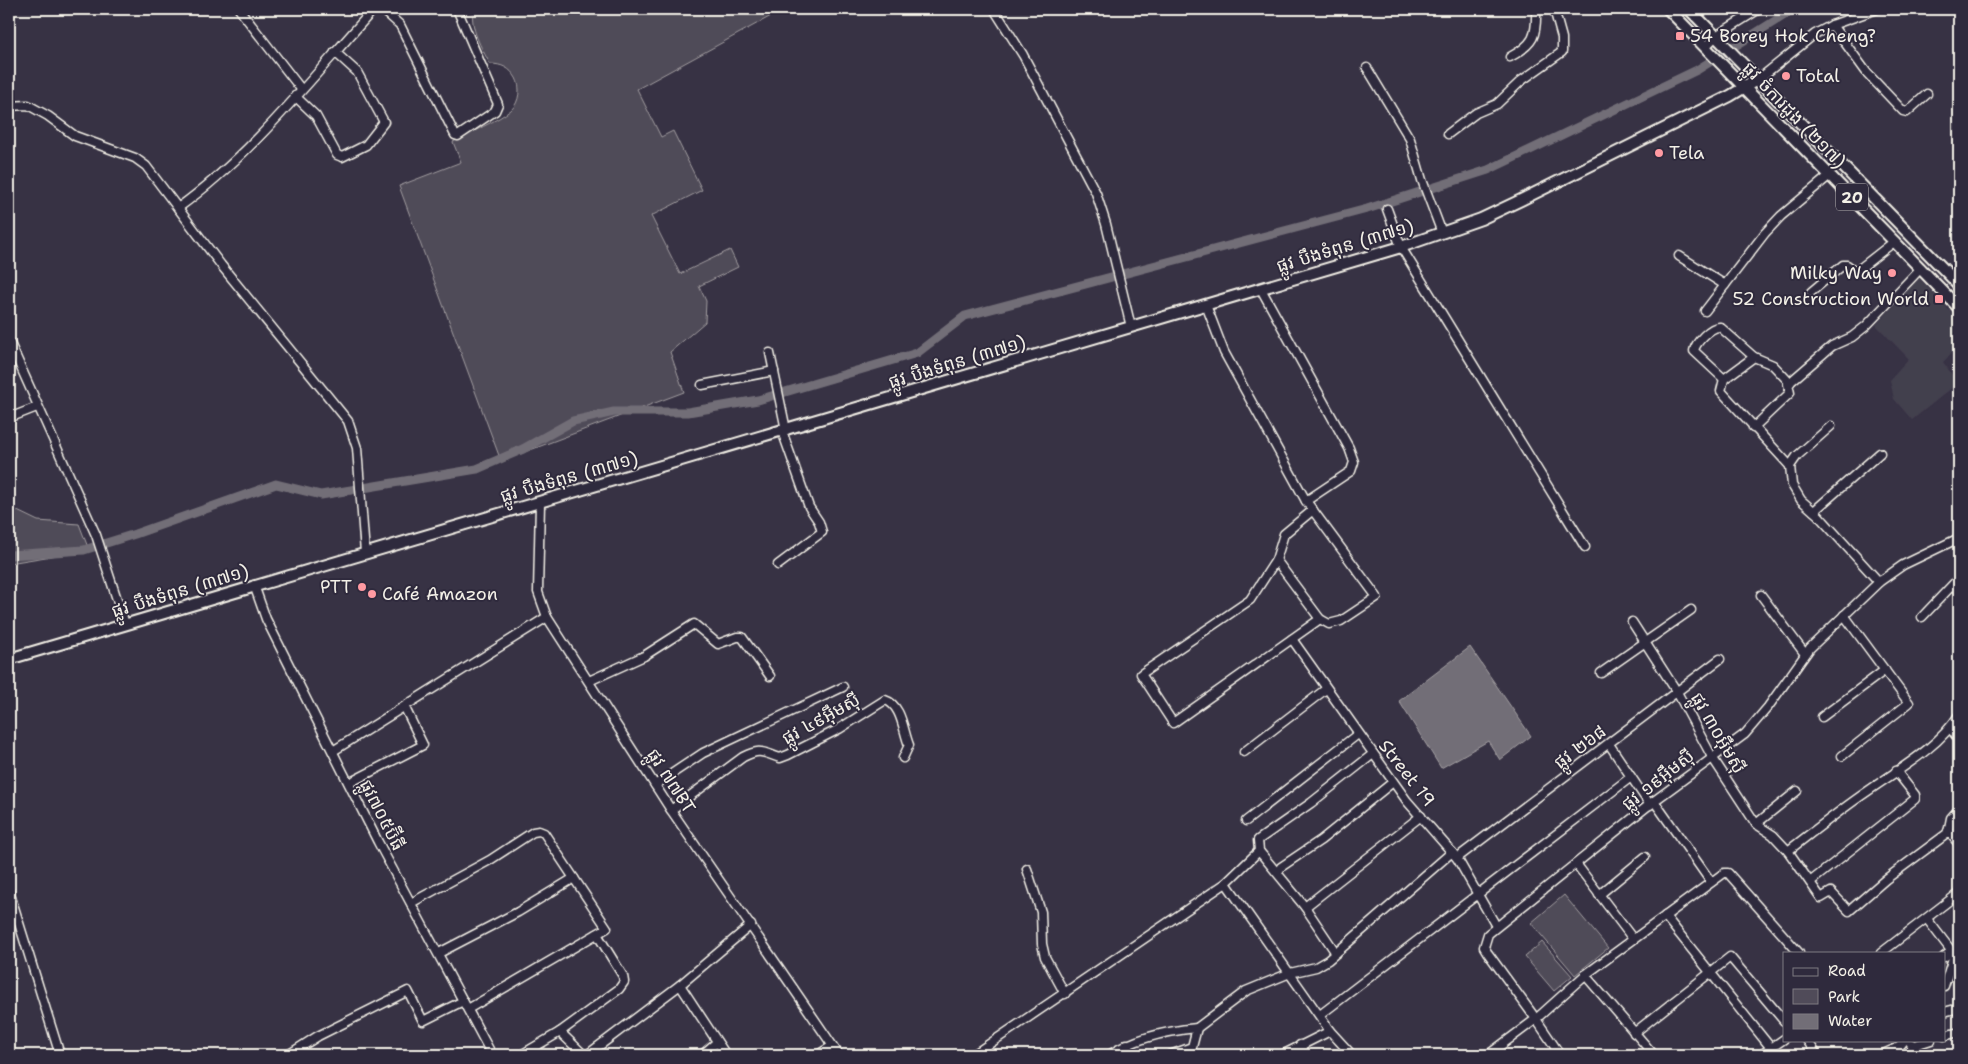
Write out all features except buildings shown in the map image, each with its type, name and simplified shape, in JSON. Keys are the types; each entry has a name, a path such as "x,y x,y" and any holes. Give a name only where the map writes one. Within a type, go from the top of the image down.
{"main road":[{"name":"ផ្លូវ ចំការដូង (២១៧)","path":"1668,9 1959,308"},
{"name":"ផ្លូវ ចំការដូង (២១៧)","path":"1689,9 1743,65 1760,78 1959,285"},
{"name":"ផ្លូវ បឹងទំពុន (៣៧១)","path":"9,659 1401,247 1481,219 1744,88 1760,78"}],"street":[{"path":"241,9 302,89"},
{"path":"178,208 211,185 302,89 374,9"},
{"path":"382,9 400,25 455,135 458,136 495,111 498,104 457,9"},
{"path":"994,9 1023,56 1096,193 1106,224 1131,327"},
{"path":"1510,57 1525,50 1532,42 1536,29 1536,9"},
{"path":"1448,134 1476,112 1497,104 1521,82 1562,52 1562,38 1554,9"},
{"path":"1706,48 1759,9"},
{"name":"ផ្លូវ បឹងទំពុន (៣៧១)","path":"1760,78 1815,34 1832,25 1877,9"},
{"path":"1832,25 1867,73 1903,111 1906,112 1927,94"},
{"path":"295,96 316,116 339,157 362,148 372,139 384,122 357,72 335,52"},
{"path":"1367,68 1410,139 1422,180 1442,233"},
{"path":"9,106 28,105 48,116 75,136 141,161 221,265 342,413 351,427 355,440 360,471 365,554"},
{"path":"1705,311 1745,257 1781,216 1830,175"},
{"path":"1387,209 1401,247 1585,547"},
{"path":"1811,292 1843,265 1847,265 1855,271 1858,270 1895,241"},
{"path":"1679,256 1725,285"},
{"path":"1753,428 1790,393 1787,386 1790,383 1832,346 1852,337 1866,326 1921,268"},
{"path":"1261,289 1349,448 1354,462 1351,471 1306,501"},
{"path":"1206,305 1224,352 1306,501 1377,597 1335,624 1329,624 1320,619 1276,560"},
{"path":"1724,379 1694,351 1694,347 1711,329 1720,328 1754,356 1773,365 1790,383"},
{"path":"9,341 96,536 125,624"},
{"path":"770,353 778,387 784,430 809,507 819,522 822,532 778,566"},
{"path":"1754,356 1724,379 1722,393 1790,466 1794,490 1879,582"},
{"path":"702,385 774,371"},
{"path":"9,418 37,407"},
{"path":"1790,466 1797,456 1831,426"},
{"path":"1814,511 1880,453"},
{"name":"ផ្លូវ ៧៧BT","path":"540,502 538,592 547,617 671,810 838,1055"},
{"path":"1313,510 1284,534 1276,560 1250,600 1141,674 1173,723 1320,619"},
{"name":"ផ្លូវ ១៩អ៊ឹមស៊ី","path":"1550,1055 1557,1050 1536,1018 1487,952 1485,939 1496,926 1577,865 1652,803 1749,730 1806,654 1879,582 1903,564 1959,538"},
{"path":"1922,617 1959,578"},
{"name":"ផ្លូវ៧០៥ប៊ីធី","path":"254,585 266,619 349,783 492,1055"},
{"path":"1761,595 1806,654"},
{"path":"1601,673 1691,610"},
{"path":"1842,756 1909,703 1844,615"},
{"path":"333,751 405,708 547,617"},
{"name":"ផ្លូវ ៣០អ៊ឹមស៊ី","path":"1632,622 1677,692 1712,757 1756,824 1773,835 1788,851 1821,898 1832,892 1848,911 1948,831"},
{"path":"589,681 644,656 694,624 718,644 742,637 770,676"},
{"name":"Street 19","path":"1292,639 1372,754 1454,855 1496,926"},
{"name":"ផ្លូវ ២៦៨","path":"1197,1028 1246,991 1290,973 1316,967 1336,953 1454,855 1609,744 1720,659"},
{"path":"1822,717 1885,670"},
{"path":"655,785 703,753 844,687"},
{"path":"1244,752 1326,689"},
{"name":"ផ្លូវ ៤៩អ៊ឹមស៊ី","path":"671,810 743,757 763,750 780,758 788,755 839,729 885,700 890,702 901,717 902,730 909,745 903,758"},
{"path":"349,783 423,745 405,708"},
{"path":"1788,851 1951,729 1959,715"},
{"path":"1951,729 1959,740"},
{"path":"1246,821 1358,734"},
{"path":"1609,744 1631,777 1712,882"},
{"path":"1336,953 1305,907 1259,851 1258,840 1311,803 1372,754"},
{"path":"1810,882 1915,798 1915,795 1896,771"},
{"path":"1320,1015 1631,777"},
{"path":"1278,872 1393,782"},
{"path":"1756,824 1797,791"},
{"path":"1959,809 1951,818 1948,831 1959,844"},
{"path":"1305,907 1422,816"},
{"path":"411,903 490,860 536,831 544,833 607,928 468,1009"},
{"path":"973,1055 1226,883 1259,851"},
{"path":"1599,895 1645,857"},
{"path":"1577,865 1633,939"},
{"path":"1027,869 1041,912 1042,944 1045,957 1065,994"},
{"path":"1488,1055 1500,1052 1585,975 1724,873 1728,873 1798,952"},
{"path":"439,954 518,912 574,878"},
{"path":"1226,883 1330,1030 1352,1055"},
{"path":"9,891 60,1055"},
{"path":"1882,952 1959,893"},
{"path":"1665,916 1771,1048"},
{"path":"1927,919 1947,948 1952,951"},
{"path":"560,1032 586,1055 680,986 751,925"},
{"path":"521,1055 560,1032 619,989 624,982 623,976 597,934"},
{"path":"1946,956 1952,951"},
{"path":"1946,980 1953,958 1952,951"},
{"path":"1634,1033 1730,957 1783,1019"},
{"path":"1585,975 1654,1055"},
{"path":"680,986 726,1055"},
{"path":"288,1055 318,1036 408,991 423,1021 464,1000"},
{"path":"1946,1011 1959,1008"},
{"path":"1109,1055 1127,1044 1176,1030 1197,1028 1192,1047 1197,1055"},
{"path":"1282,1055 1330,1030"},
{"path":"1946,1035 1959,1032"},
{"path":"1761,1055 1783,1040"},
{"path":"702,1055 717,1042"},
{"path":"1808,1042 1817,1055"},
{"path":"1880,1055 1908,1042 1918,1055"},
{"path":"1127,1044 1131,1055"},
{"path":"1300,1045 1305,1055"},
{"path":"818,1055 832,1046"},
{"path":"1170,1055 1192,1047"}],"shaded area":[{"path":"1919,278 1959,321 1959,346 1943,362 1958,383 1912,420 1894,399 1890,380 1909,359 1876,325"}],"green space":[{"path":"473,9 784,9 637,89 661,137 673,131 702,190 651,216 680,274 730,250 738,267 699,286 706,301 705,322 670,352 684,392 501,461 399,186 461,162 453,142 499,118 514,107 518,99 519,90 516,78 505,67 490,64 480,44 473,24"},
{"path":"9,507 38,521 79,524 89,550 9,563"},
{"path":"1564,895 1608,948 1575,975 1531,923"},
{"path":"1542,942 1572,976 1554,991 1525,957"}],"water":[{"path":"1470,647 1531,736 1500,760 1488,741 1441,768 1399,701"}],"waterway":[{"path":"9,555 84,550 276,484 321,495 477,469 523,449 573,421 614,412 688,412 758,400 917,353 965,316 1367,209 1488,170 1697,70 1794,9"}],"place":[{"name":"54 Borey Hok Cheng?","path":"1680,36"},
{"name":"Total","path":"1786,76"},
{"name":"Tela","path":"1659,153"},
{"name":"Milky Way","path":"1892,273"},
{"name":"52 Construction World","path":"1939,299"},
{"name":"PTT","path":"362,587"},
{"name":"Café Amazon","path":"372,594"}]}
